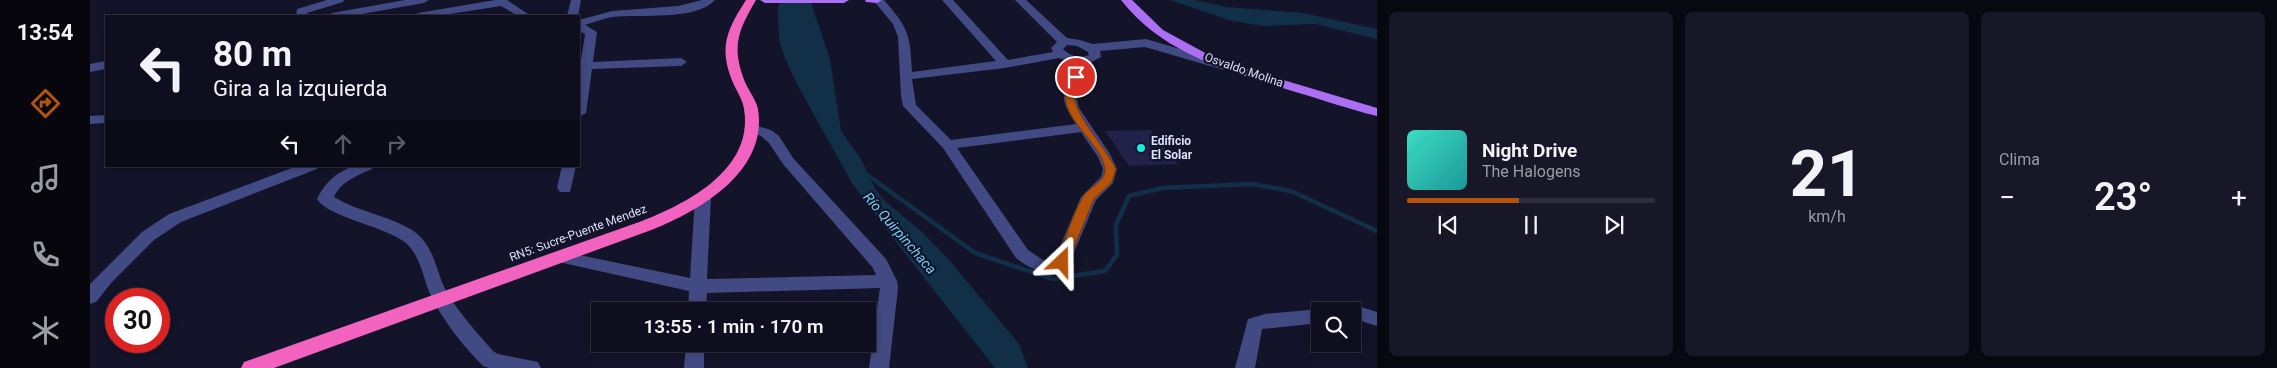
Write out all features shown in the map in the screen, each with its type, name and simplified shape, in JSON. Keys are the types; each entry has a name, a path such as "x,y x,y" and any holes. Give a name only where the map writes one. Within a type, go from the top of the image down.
{"highway":[{"name":"RN5: Sucre-Puente Mendez","path":"251,368 648,225 684,210 703,197 719,184 735,166 745,151 751,128 751,109 732,64 729,50 734,28 751,0"}],"main road":[{"path":"770,0 844,0"},
{"path":"870,0 877,0"},
{"path":"1117,0 1149,25"},
{"name":"Osvaldo Molina","path":"1126,0 1149,25 1180,45 1233,69 1377,112"}],"street":[{"path":"302,15 301,11 306,8 339,0"},
{"path":"338,15 424,0"},
{"path":"573,15 576,0"},
{"path":"580,25 591,19 613,14 696,7 710,0"},
{"path":"877,0 902,31 910,106 948,145 973,178 1022,254 1035,264 1051,268 1062,262 1090,196 1108,179 1110,169 1105,157 1072,108 1069,93 1084,61"},
{"path":"947,0 1005,64"},
{"path":"1020,0 1070,59 1084,61 1095,57 1096,54 1092,48"},
{"path":"421,15 446,6 503,1 524,15"},
{"path":"1146,43 1150,37 1149,25"},
{"path":"580,26 591,32 580,101"},
{"path":"906,76 1005,64 1062,48 1076,42 1092,48 1146,43 1233,69"},
{"path":"586,66 681,62"},
{"path":"90,68 105,65"},
{"path":"90,120 105,119"},
{"path":"948,145 1084,127"},
{"path":"751,128 766,131 773,137 778,149 788,162 880,264 888,281 879,368"},
{"path":"90,296 106,277 148,236 175,218 309,167"},
{"path":"364,167 347,174 330,187 325,199 335,206 390,226 414,240 426,257 442,300 489,360 531,368"},
{"path":"566,188 569,167"},
{"path":"697,302 703,197"},
{"path":"560,257 698,286 888,281"},
{"path":"1361,314 1377,319"},
{"path":"1245,368 1254,324 1265,321 1311,317"},
{"path":"694,368 695,352"}],"water":[{"name":"Río Quirpinchaca","path":"780,0 810,0 830,59 841,131 861,159 874,187 884,200 923,233 949,260 1019,344 1028,368 995,368 852,183 798,86 785,58 779,40 778,9"},
{"path":"1170,0 1195,0 1226,7 1303,13 1377,29 1377,39 1315,24 1263,26 1232,21"}],"building":[{"name":"Edificio El Solar","path":"1151,130 1178,164 1129,166 1105,131"}],"waterway":[{"path":"866,174 975,253 1053,279 1105,271 1117,255 1116,225 1129,196 1162,188 1252,184 1291,191 1377,231"}],"place":[{"name":"Edificio El Solar","path":"1141,148"}],"route":[{"path":"1062,262 1090,196 1108,179 1110,169 1105,157 1072,108 1069,93 1076,77"}]}
